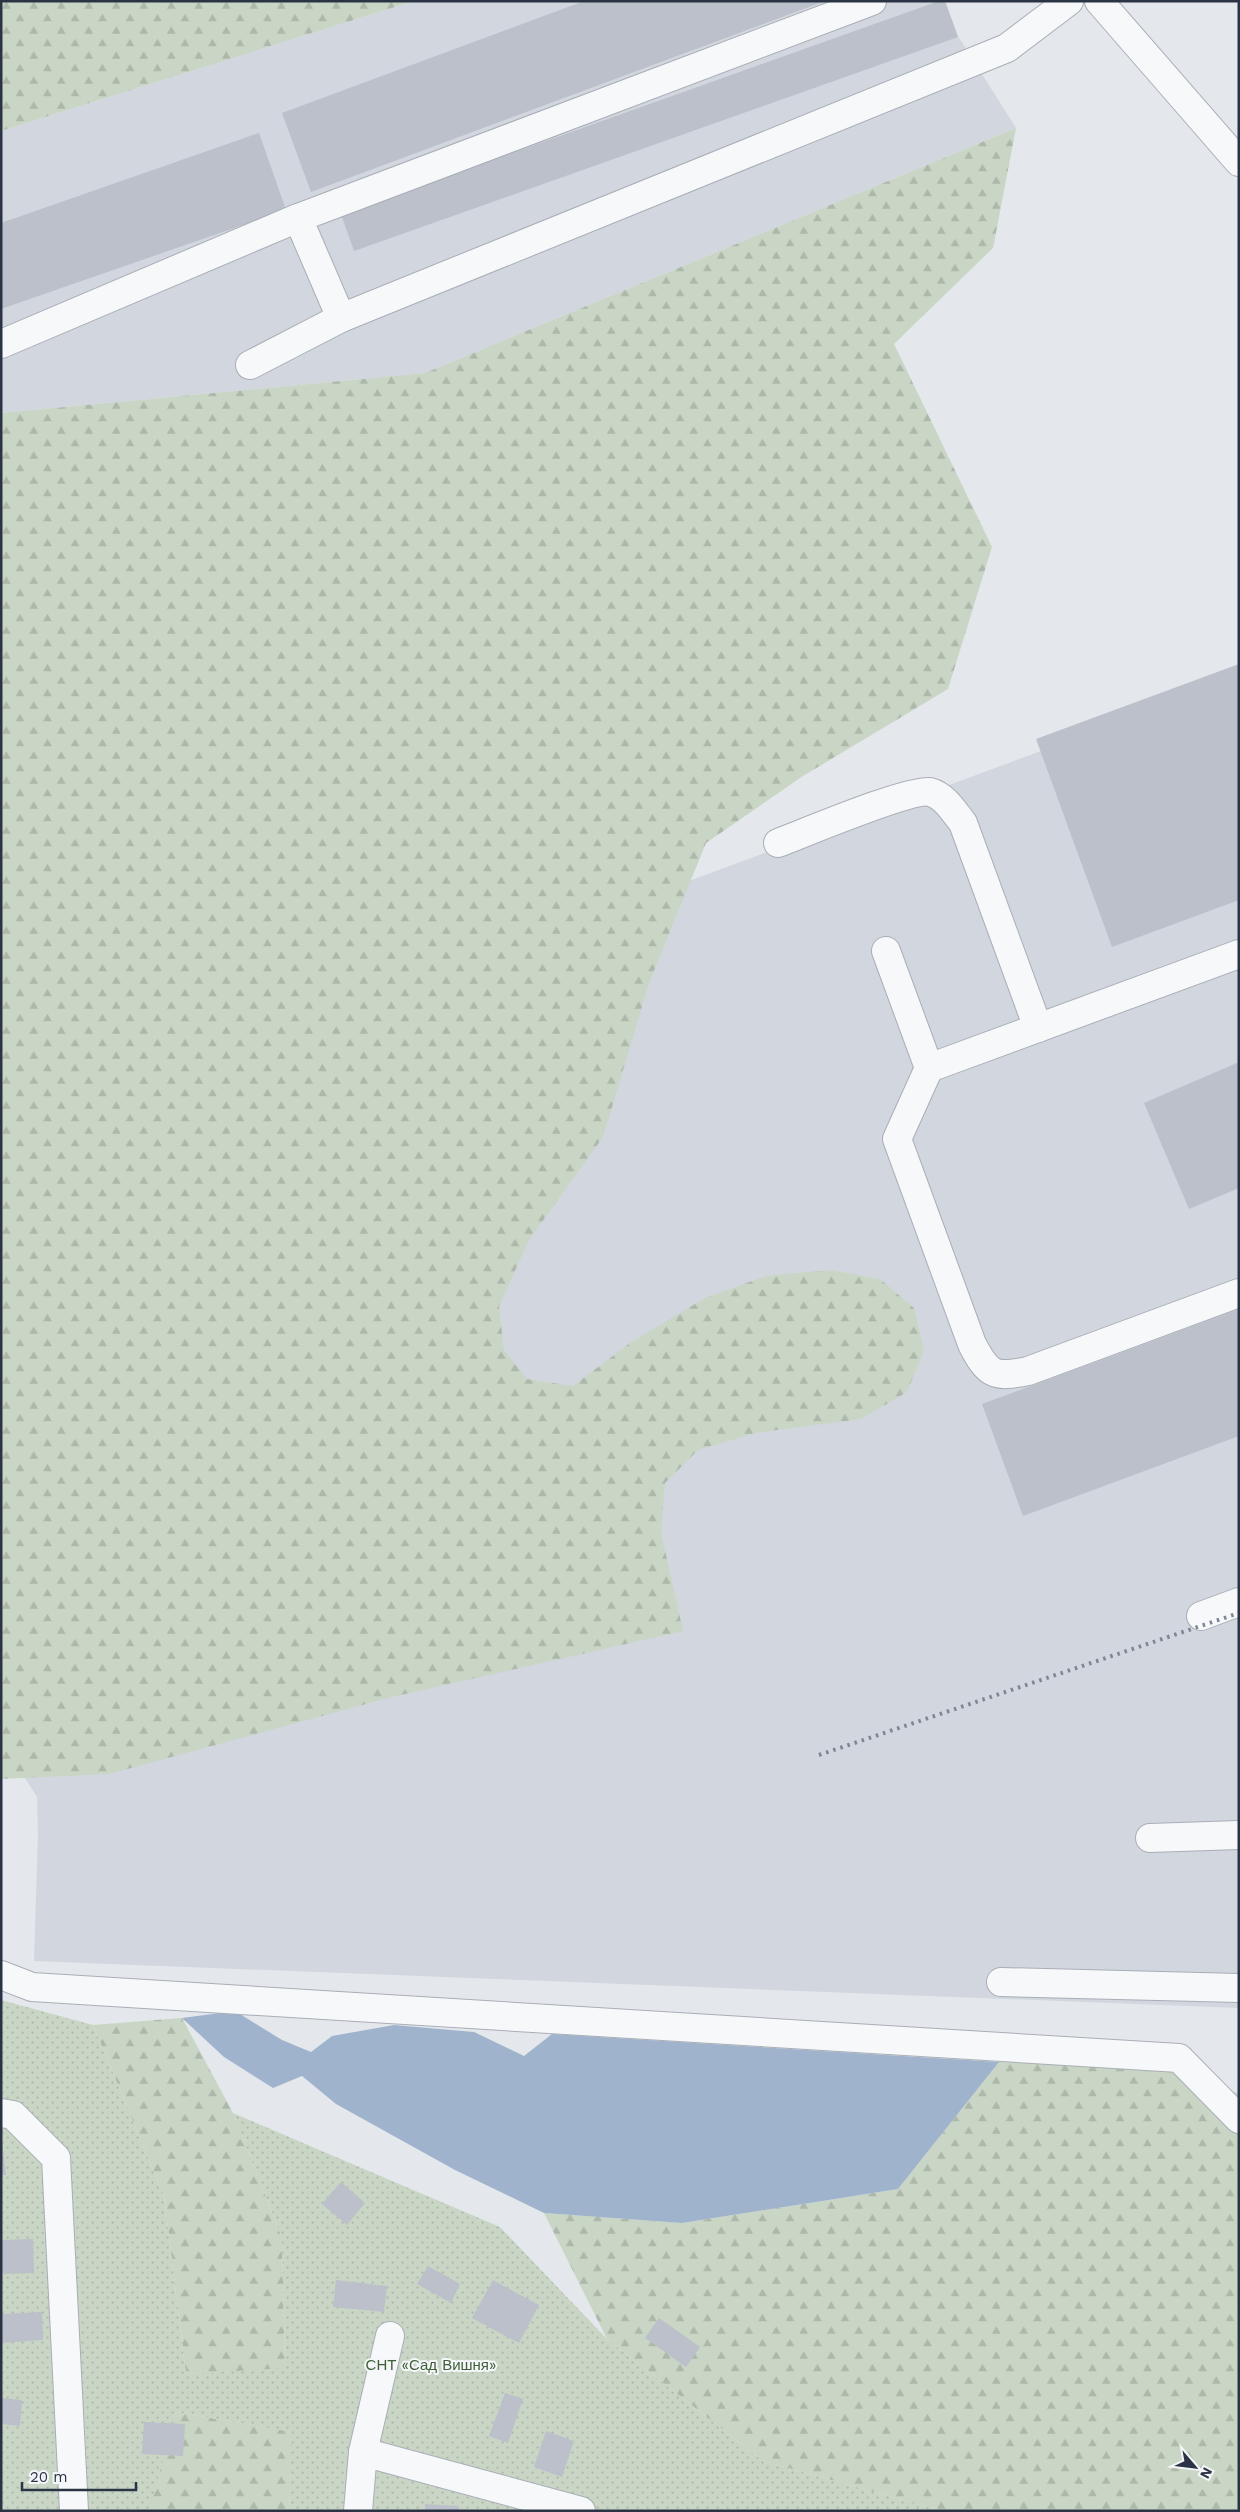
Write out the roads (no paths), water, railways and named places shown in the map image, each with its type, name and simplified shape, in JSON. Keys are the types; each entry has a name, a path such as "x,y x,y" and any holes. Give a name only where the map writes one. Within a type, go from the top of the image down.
{"street":[{"path":"1,344 298,218 872,1"},
{"path":"250,365 341,318 1007,48 1069,1"},
{"path":"1099,1 1239,162"},
{"path":"298,218 341,318"},
{"path":"778,842 903,796 929,792 946,802 963,823 1038,1028"},
{"path":"886,951 929,1068"},
{"path":"1239,954 929,1068 896,1139 972,1344 983,1366 1003,1376 1028,1371 1239,1294"},
{"path":"1201,1616 1239,1602"},
{"path":"1150,1838 1239,1835"},
{"path":"1,1975 32,1986 1179,2058 1239,2119"},
{"path":"1001,1982 1239,1988"},
{"path":"1,2113 13,2114 56,2158 74,2511"},
{"path":"358,2511 363,2452 390,2336"},
{"path":"363,2452 581,2511"}],"water":[{"path":"235,2011 282,2040 311,2052 332,2036 394,2025 474,2032 524,2056 552,2034 999,2062 898,2189 682,2223 544,2213 455,2170 336,2104 302,2076 273,2088 224,2057 182,2018"}],"railway":[{"path":"819,1755 1239,1613"}],"park label":[{"name":"СНТ «Сад Вишня»","path":"431,2365"}]}
